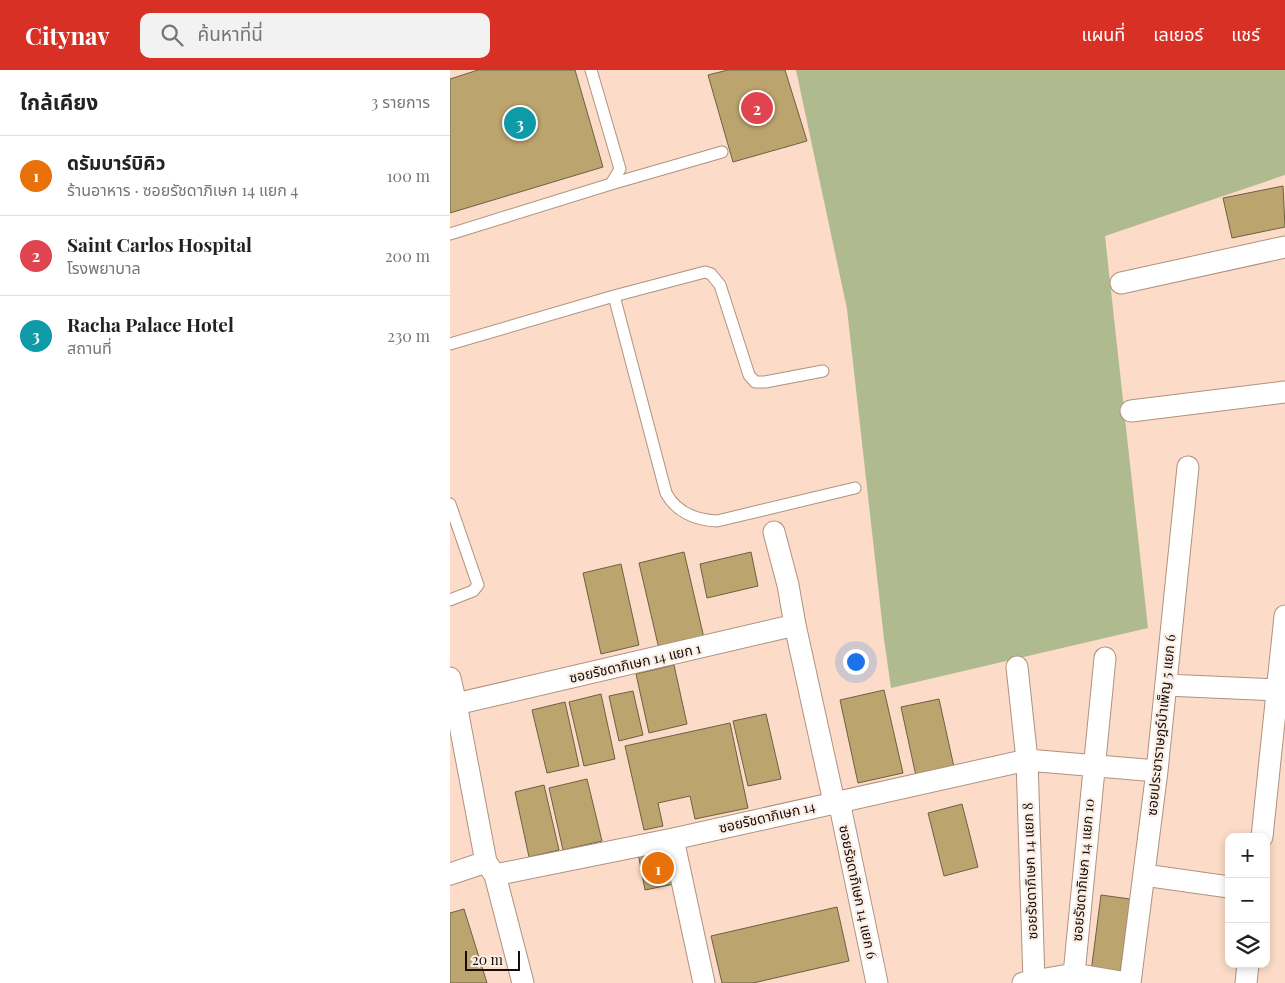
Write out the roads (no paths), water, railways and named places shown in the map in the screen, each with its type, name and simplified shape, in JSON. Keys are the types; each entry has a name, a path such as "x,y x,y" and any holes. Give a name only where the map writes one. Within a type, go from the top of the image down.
{"street":[{"path":"1121,283 1285,247"},
{"path":"1131,411 1285,392"},
{"name":"ซอยประชาราษฎร์บำเพ็ญ 5 แยก 6","path":"1128,983 1157,771 1188,467"},
{"path":"774,532 788,585 795,625 837,801"},
{"path":"1262,833 1285,616"},
{"name":"ซอยรัชดาภิเษก 14 แยก 1","path":"456,704 795,625"},
{"name":"ซอยรัชดาภิเษก 14 แยก 10","path":"1074,974 1105,658"},
{"name":"ซอยรัชดาภิเษก 14 แยก 8","path":"1016,667 1027,760 1029,982"},
{"path":"450,678 490,869 523,983"},
{"path":"1166,686 1277,690"},
{"name":"ซอยรัชดาภิเษก 14","path":"450,874 673,839 1027,760 1157,771"},
{"name":"ซอยรัชดาภิเษก 14 แยก 6","path":"837,801 877,983"},
{"path":"673,839 704,983"},
{"path":"1144,875 1225,886"},
{"path":"1246,983 1248,968"},
{"path":"1029,982 1074,974 1128,983"}],"lane":[{"path":"591,70 620,169 611,184"},
{"path":"450,234 722,152"},
{"path":"450,344 614,296 705,272 711,274 720,285 750,375 755,382 765,382 823,371"},
{"path":"614,296 670,502 691,516 717,521 855,488"},
{"path":"450,504 478,586 473,591 450,600"}],"place":[{"name":"Saint Carlos Hospital","path":"757,108"},
{"name":"Racha Palace Hotel","path":"520,123"},
{"name":"ดรัมบาร์บิคิว","path":"658,868"}]}
